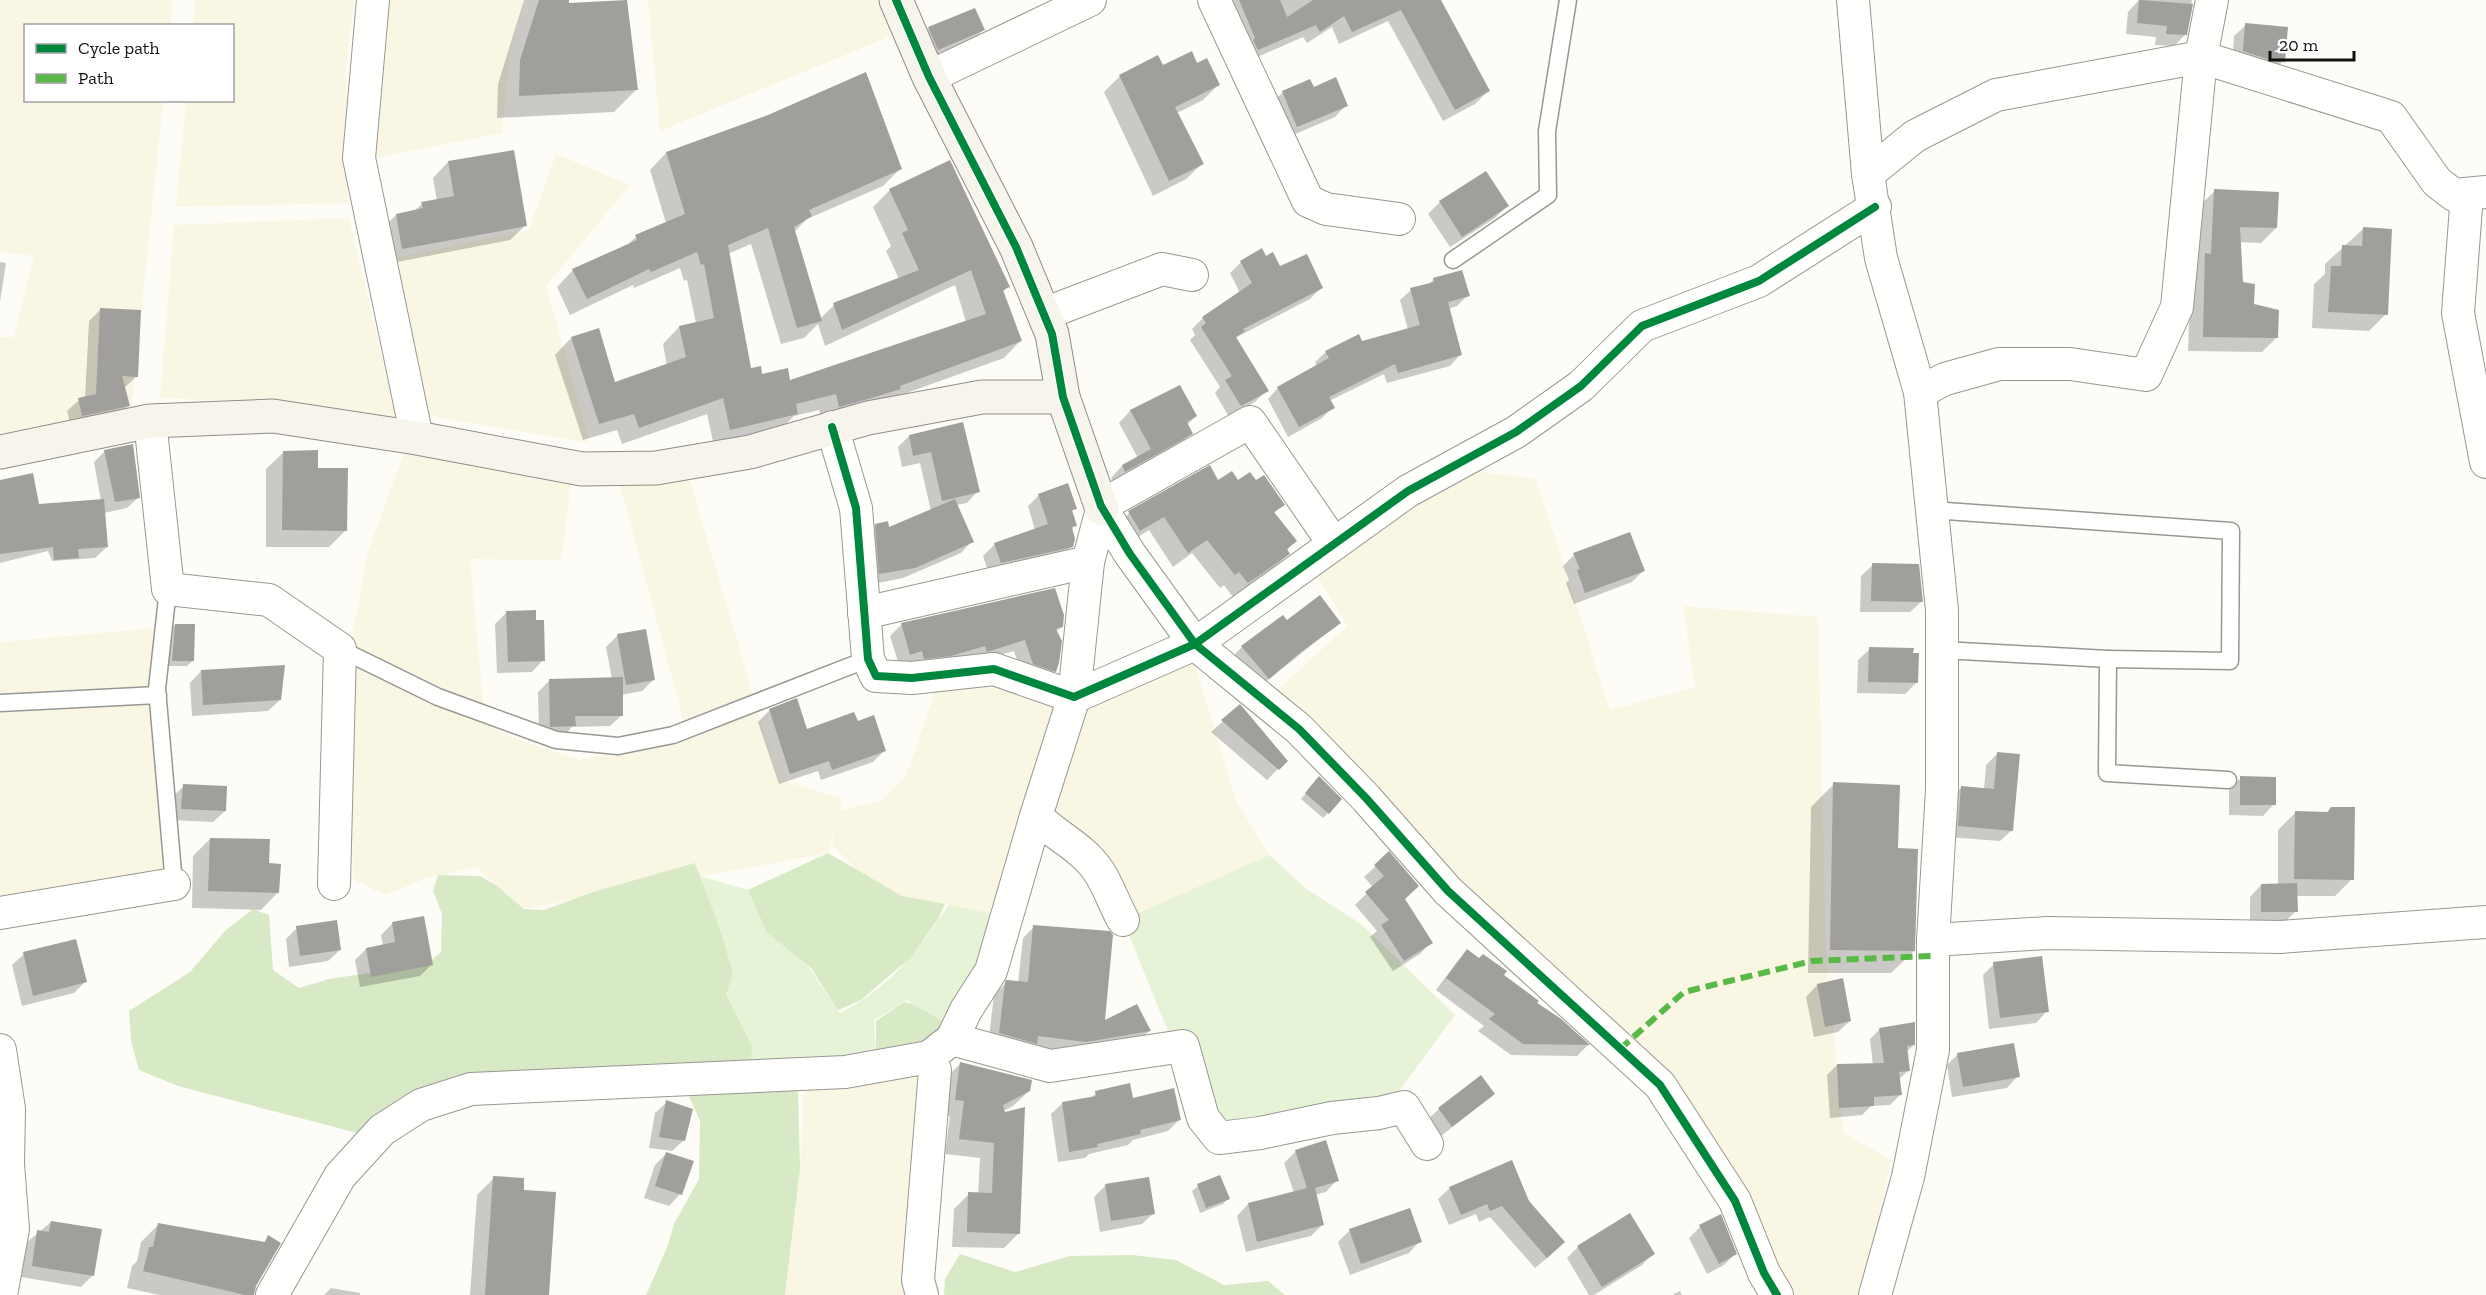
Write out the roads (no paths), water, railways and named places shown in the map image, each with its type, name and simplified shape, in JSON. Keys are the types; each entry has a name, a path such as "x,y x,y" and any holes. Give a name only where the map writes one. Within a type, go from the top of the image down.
{"street":[{"path":"374,0 359,158 417,438"},
{"path":"896,0 929,77 1016,247 1052,334 1063,397 1101,507 1130,554 1195,644 1299,729 1366,798 1448,891 1660,1085 1735,1201 1764,1273 1777,1295"},
{"path":"929,77 1090,0"},
{"path":"1214,0 1308,201 1326,209 1399,219"},
{"path":"1853,0 1868,174 1875,207 1881,258 1920,392 1942,610 1942,790 1933,940 1933,1050 1884,1292"},
{"path":"1920,392 1946,379 1999,364 2070,364 2146,375 2177,307 2201,57 2212,0"},
{"path":"1868,174 1916,136 1996,95 2201,57 2391,117 2437,182 2454,195 2476,193 2458,313 2486,462"},
{"path":"832,427 856,508 868,659 876,676 912,678 993,669 1074,697 1195,644 1408,491 1515,432 1581,386 1642,326 1759,280 1875,207"},
{"path":"1044,314 1162,269 1192,275"},
{"path":"0,452 150,421 273,416 417,438 582,469 656,468 750,452 868,418 982,397 1063,397"},
{"path":"150,421 168,589 269,600 340,649 334,884"},
{"path":"922,1295 918,1280 935,1070 940,1048 991,971 1036,816 1074,697 1088,562 1101,507 1250,422 1334,544"},
{"path":"864,613 1088,562"},
{"path":"1036,816 1047,828 1069,843 1097,868 1123,920"},
{"path":"0,913 174,884"},
{"path":"1933,940 2047,933 2280,937 2486,922"},
{"path":"272,1295 340,1176 382,1130 421,1105 471,1089 845,1072 940,1048 1050,1065 1183,1046 1203,1118 1219,1138 1260,1133 1332,1118 1379,1113 1404,1107 1427,1143"},
{"path":"0,1050 9,1109 8,1164 13,1229 1,1295"}],"lane":[{"path":"1453,260 1548,195 1546,131 1568,0"},
{"path":"1932,510 2231,531 2230,661 2108,659 1942,650"},
{"path":"168,589 158,695 174,884"},
{"path":"340,649 438,697 556,740 618,746 673,735 868,659"},
{"path":"2108,659 2108,773 2228,780"},
{"path":"0,703 158,695"}]}
